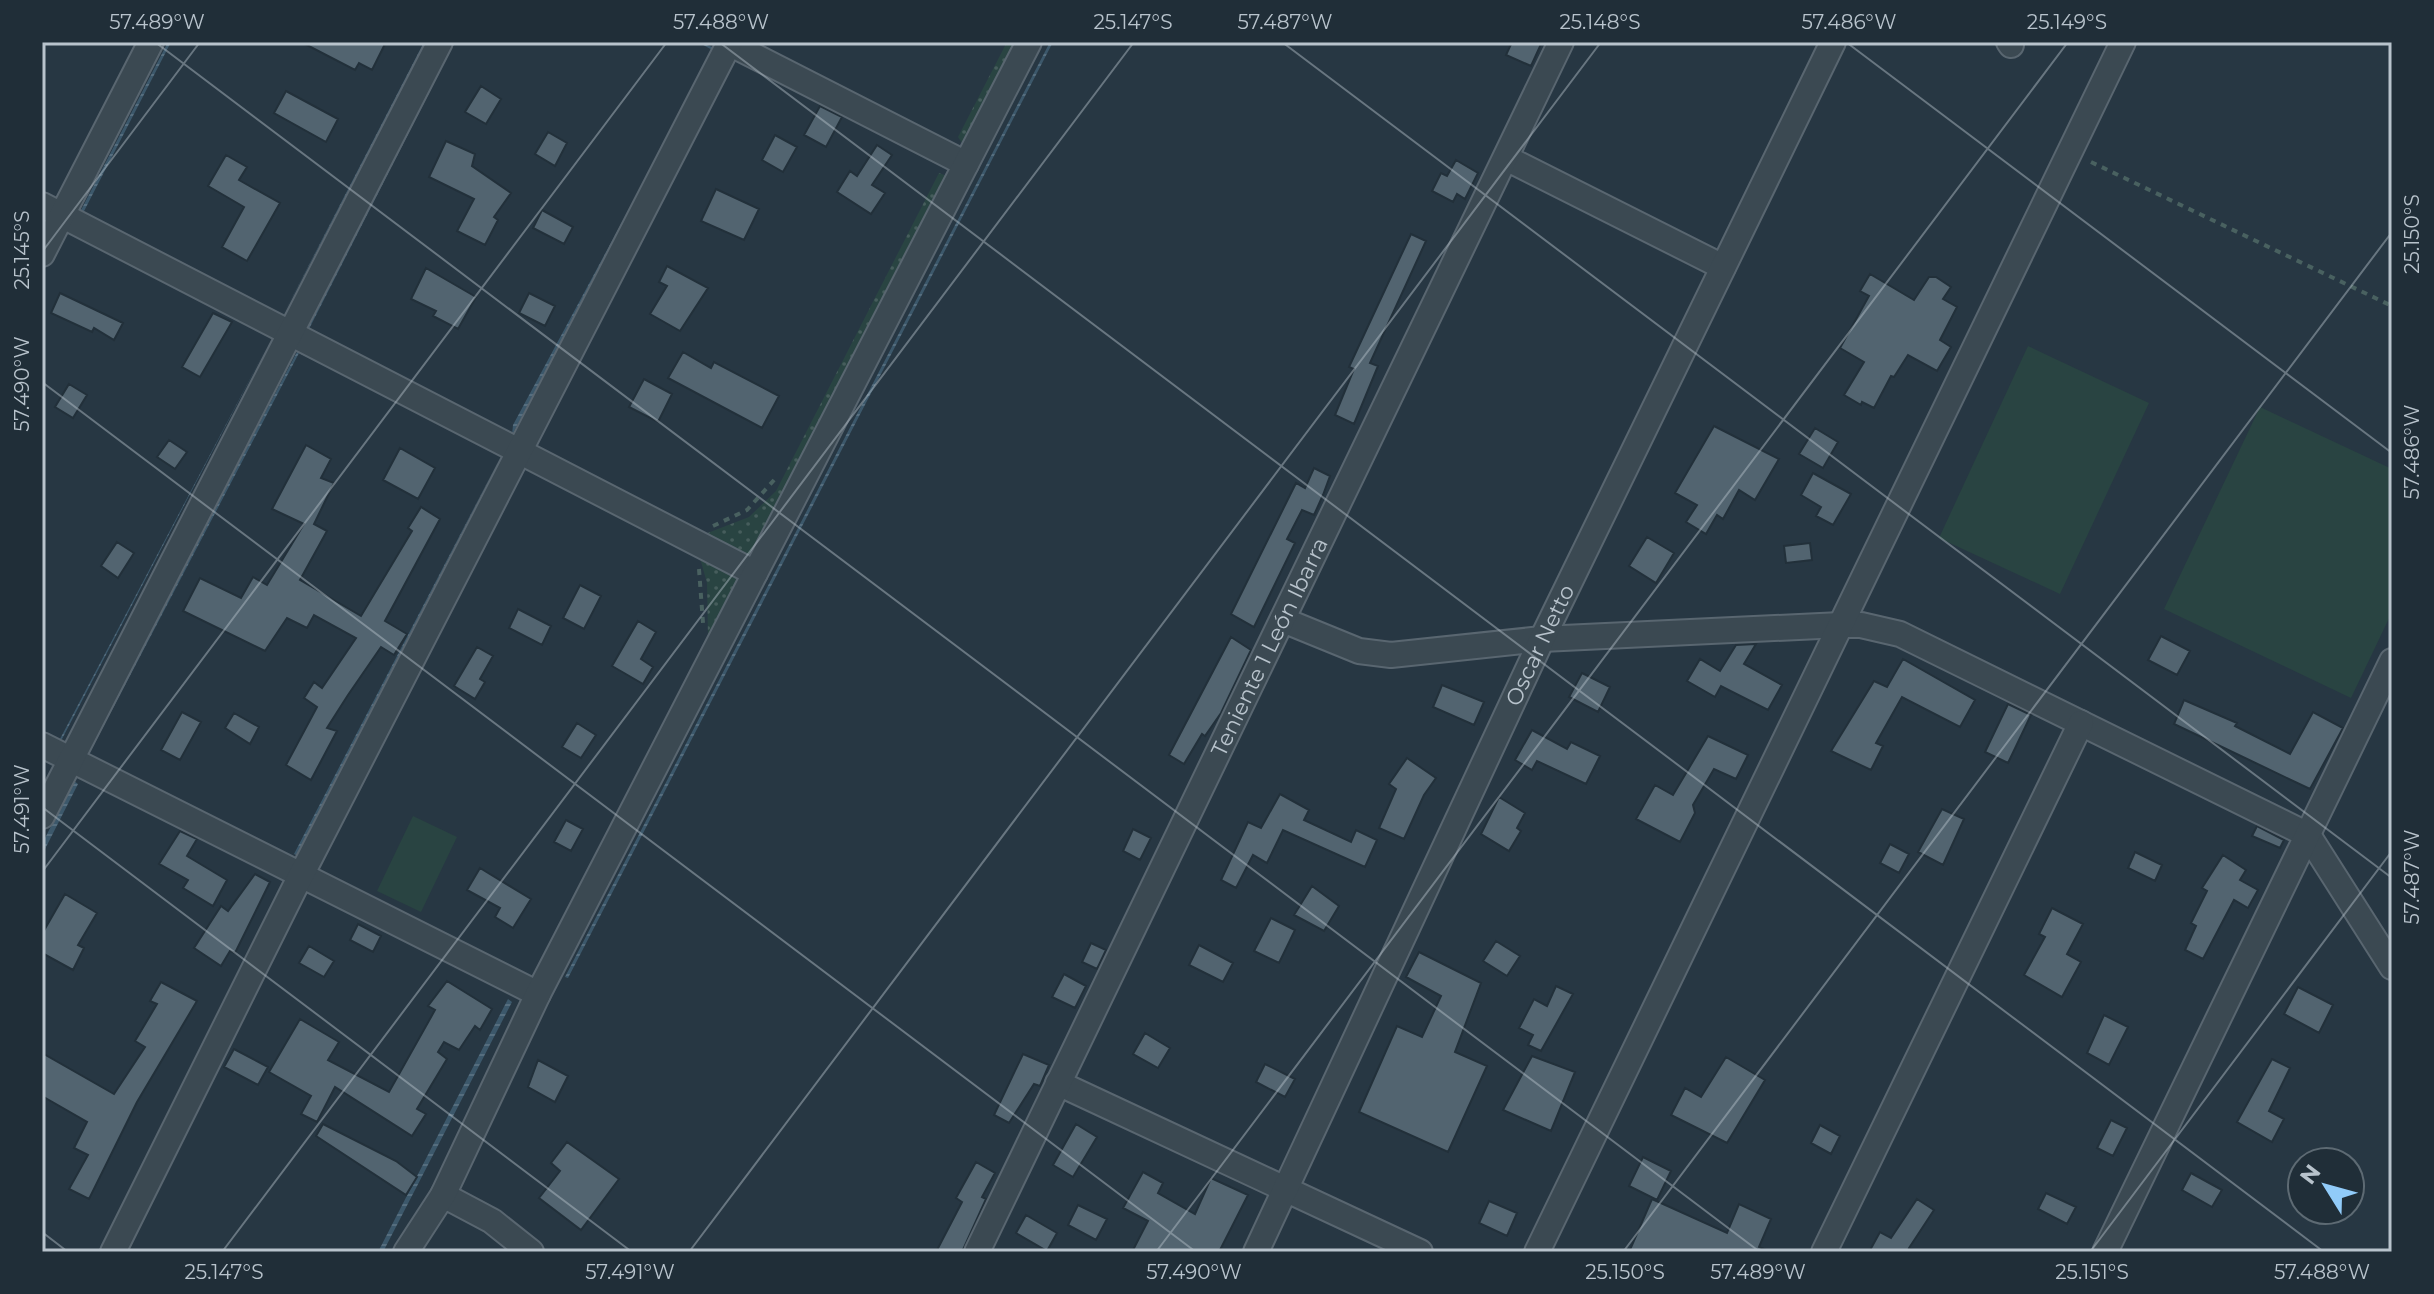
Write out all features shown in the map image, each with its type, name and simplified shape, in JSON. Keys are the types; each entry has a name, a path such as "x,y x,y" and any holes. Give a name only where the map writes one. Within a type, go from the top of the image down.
{"street":[{"path":"42,254 52,210 151,42"},
{"path":"42,816 440,42"},
{"path":"113,1252 301,876 728,42 966,164"},
{"path":"406,1252 443,1195 538,994 1029,42"},
{"name":"Teniente 1 León Ibarra","path":"977,1252 1561,42"},
{"name":"Oscar Netto","path":"1256,1252 1542,639 1833,42"},
{"path":"1537,1252 2123,42"},
{"path":"1506,158 1723,267"},
{"path":"52,210 755,573"},
{"path":"1283,620 1359,651 1391,655 1542,639 1841,625 1861,625 1900,634 2308,835 2392,967"},
{"path":"2105,1252 2392,661"},
{"path":"1824,1252 2081,723"},
{"path":"42,745 538,994"},
{"path":"1058,1083 1420,1252"},
{"path":"443,1195 492,1221 531,1252"}],"path":[{"path":"2070,151 2392,306"},
{"path":"672,529 716,525 736,517 758,502 774,481"},
{"path":"695,557 703,598 703,635"}],"green space":[{"path":"1007,42 1017,42 962,143 958,137"},
{"path":"939,173 947,176 708,637 707,583 700,558 705,534 749,517 776,491"},
{"path":"2028,346 2149,403 2060,594 1939,538"},
{"path":"2260,407 2392,469 2392,612 2351,698 2164,609"},
{"path":"413,816 457,837 421,912 377,891"}],"water":[{"path":"168,42 171,42 82,215 79,214"},
{"path":"424,42 426,42 281,319"},
{"path":"453,42 309,329 307,328"},
{"path":"698,42 718,49 512,435 513,425 714,51"},
{"path":"1050,42 1053,42 568,978 565,977"},
{"path":"271,339 62,739 60,739"},
{"path":"298,350 497,452 299,353 90,752 87,751"},
{"path":"501,456 297,855 294,854"},
{"path":"74,781 78,784 42,855 42,844"},
{"path":"303,900 128,1252 125,1252"},
{"path":"508,999 512,1002 383,1252 378,1252"}],"building":[{"path":"301,42 386,42 372,70 359,63 355,70"},
{"path":"1512,42 1542,42 1531,66 1506,55"},
{"path":"481,86 501,99 486,124 465,112"},
{"path":"286,91 338,119 326,142 274,113"},
{"path":"820,106 842,117 826,147 804,135"},
{"path":"548,132 567,143 555,166 535,154"},
{"path":"775,135 797,147 783,172 762,160"},
{"path":"446,141 475,154 472,166 511,193 494,217 498,220 485,245 457,231 474,199 429,177"},
{"path":"877,145 892,155 872,185 885,193 871,214 837,192 850,171 857,176"},
{"path":"226,155 247,167 239,180 280,203 247,261 222,247 244,207 208,186"},
{"path":"1456,160 1478,173 1465,199 1457,194 1453,202 1432,191 1441,173 1447,176"},
{"path":"716,189 759,209 744,240 701,221"},
{"path":"542,210 573,227 564,244 533,228"},
{"path":"1411,234 1426,241 1370,363 1378,366 1354,424 1335,415 1354,369 1349,367"},
{"path":"667,266 708,288 680,331 650,314 667,286 659,282"},
{"path":"426,268 476,297 458,329 433,316 436,311 411,299"},
{"path":"1870,274 1914,300 1929,277 1936,277 1951,287 1943,299 1957,307 1940,340 1951,347 1937,371 1908,355 1894,377 1891,376 1874,408 1862,402 1861,405 1844,395 1864,362 1840,348 1869,296 1860,291"},
{"path":"60,293 123,323 114,340 94,328 92,332 51,313"},
{"path":"529,293 555,306 545,326 519,313"},
{"path":"213,313 232,322 200,377 182,367"},
{"path":"683,352 711,368 714,362 779,396 762,428 668,378"},
{"path":"644,379 672,394 658,422 629,407"},
{"path":"69,384 87,395 73,418 55,407"},
{"path":"1714,426 1779,459 1755,500 1739,490 1723,519 1717,515 1706,534 1686,522 1697,505 1675,493"},
{"path":"1815,428 1838,442 1823,468 1799,454"},
{"path":"169,440 187,452 175,469 157,457"},
{"path":"306,445 331,459 321,478 334,483 314,524 327,531 300,580 361,616 412,531 408,528 421,507 440,519 385,621 407,634 394,655 381,647 348,695 327,728 337,731 311,780 286,765 317,707 304,698 314,682 322,688 356,638 314,615 307,628 287,618 265,651 183,611 200,578 241,598 253,577 267,585 304,524 272,509"},
{"path":"400,448 435,468 418,499 383,480"},
{"path":"1314,468 1330,476 1323,495 1314,515 1302,510 1287,539 1295,543 1254,627 1231,614 1296,483 1305,488"},
{"path":"1813,473 1851,494 1833,525 1816,516 1821,507 1801,495"},
{"path":"1647,537 1674,553 1656,583 1629,566"},
{"path":"117,542 134,553 118,578 101,566"},
{"path":"1810,543 1812,560 1786,563 1784,546"},
{"path":"580,585 601,596 584,629 563,618"},
{"path":"518,609 551,626 542,645 509,628"},
{"path":"638,621 656,632 641,659 653,667 643,684 612,666"},
{"path":"2161,636 2190,651 2177,675 2148,660"},
{"path":"1231,637 1251,650 1221,713 1205,736 1202,734 1184,764 1169,755"},
{"path":"1756,644 1744,664 1782,685 1768,710 1721,686 1715,697 1687,681 1700,659 1720,671 1736,645"},
{"path":"477,647 493,656 480,679 485,682 475,699 454,686"},
{"path":"1903,659 1975,700 1960,727 1902,697 1876,743 1883,746 1871,770 1831,751 1874,681 1887,687"},
{"path":"1582,673 1610,687 1598,712 1569,697"},
{"path":"1442,685 1484,702 1474,725 1433,707"},
{"path":"2184,700 2237,723 2235,726 2290,754 2313,712 2343,728 2310,789 2174,724"},
{"path":"2008,704 2031,715 2008,763 1985,752"},
{"path":"182,712 201,722 180,760 161,750"},
{"path":"234,713 259,727 250,744 225,728"},
{"path":"577,723 596,735 581,758 562,747"},
{"path":"1532,730 1567,749 1571,742 1600,756 1586,784 1537,761 1532,770 1515,760"},
{"path":"1708,736 1748,755 1736,779 1714,769 1693,805 1695,813 1680,842 1636,819 1655,785 1673,795"},
{"path":"1407,758 1436,778 1424,795 1404,839 1379,828 1396,789 1389,784"},
{"path":"1280,794 1309,810 1304,820 1351,842 1356,830 1377,840 1365,867 1283,830 1267,863 1253,855 1236,888 1221,880 1248,822 1261,828"},
{"path":"1499,797 1525,813 1517,828 1521,831 1509,851 1481,834"},
{"path":"1942,809 1964,819 1943,865 1918,852"},
{"path":"566,820 583,829 571,851 554,842"},
{"path":"2257,826 2284,840 2280,848 2252,836"},
{"path":"1133,829 1151,838 1140,860 1123,851"},
{"path":"180,831 197,839 187,856 227,880 213,906 183,888 188,880 159,864"},
{"path":"1890,844 1909,854 1899,873 1880,863"},
{"path":"2135,852 2162,865 2155,881 2128,868"},
{"path":"2223,855 2246,870 2240,880 2258,890 2248,908 2234,900 2203,959 2185,950 2196,926 2191,923 2207,891 2202,888"},
{"path":"480,868 531,899 513,928 495,917 500,908 467,890"},
{"path":"255,874 270,882 235,953 230,951 221,966 194,948 221,906 228,911"},
{"path":"1312,886 1339,906 1324,931 1294,915"},
{"path":"65,894 97,913 78,945 84,948 73,970 42,953 42,934"},
{"path":"2052,908 2083,924 2067,954 2081,962 2062,997 2024,975 2045,937 2039,934"},
{"path":"1271,918 1295,930 1279,963 1254,951"},
{"path":"358,924 381,936 373,952 350,940"},
{"path":"1496,941 1520,956 1507,976 1483,961"},
{"path":"1091,943 1106,950 1097,969 1082,962"},
{"path":"1199,945 1233,963 1223,982 1189,965"},
{"path":"309,946 334,961 324,977 299,963"},
{"path":"1419,952 1481,983 1455,1052 1487,1066 1448,1152 1359,1112 1397,1026 1422,1037 1441,996 1406,977"},
{"path":"1064,974 1086,986 1075,1008 1052,997"},
{"path":"447,981 492,1009 480,1030 475,1026 459,1050 444,1042 438,1052 447,1059 417,1109 426,1114 412,1136 335,1087 317,1122 301,1114 311,1096 269,1072 300,1019 339,1042 328,1060 389,1092 435,1010 428,1006"},
{"path":"161,982 197,1001 137,1102 89,1199 69,1189 88,1155 74,1148 87,1122 42,1096 42,1053 114,1094 145,1047 135,1041 157,1004 150,1001"},
{"path":"1556,986 1573,994 1541,1051 1528,1045 1533,1035 1519,1028 1534,999 1547,1006"},
{"path":"2298,987 2333,1005 2319,1033 2284,1014"},
{"path":"2104,1015 2128,1027 2109,1065 2087,1053"},
{"path":"1145,1033 1170,1048 1158,1068 1133,1054"},
{"path":"234,1049 268,1067 258,1085 224,1067"},
{"path":"1023,1054 1049,1065 1040,1086 1034,1084 1009,1123 994,1115"},
{"path":"1532,1056 1575,1072 1551,1131 1503,1110"},
{"path":"1726,1057 1765,1080 1727,1143 1671,1115 1685,1088 1701,1097"},
{"path":"2272,1059 2290,1068 2269,1111 2284,1119 2272,1142 2237,1122"},
{"path":"538,1060 568,1076 555,1102 528,1087"},
{"path":"1265,1064 1295,1079 1285,1097 1256,1082"},
{"path":"2111,1120 2127,1128 2113,1156 2097,1148"},
{"path":"323,1124 396,1161 417,1177 406,1195 316,1136"},
{"path":"1076,1124 1097,1137 1073,1177 1053,1165"},
{"path":"1820,1125 1840,1136 1831,1154 1811,1143"},
{"path":"567,1142 619,1179 581,1230 539,1198 560,1171 551,1163"},
{"path":"1643,1157 1671,1171 1657,1200 1629,1186"},
{"path":"976,1162 995,1173 982,1197 986,1199 962,1252 936,1252 962,1202 956,1198"},
{"path":"1143,1172 1163,1183 1158,1193 1195,1214 1211,1178 1248,1195 1219,1252 1132,1252 1148,1221 1123,1208"},
{"path":"2191,1173 2222,1190 2212,1207 2182,1190"},
{"path":"2046,1193 2076,1207 2067,1224 2038,1209"},
{"path":"1652,1199 1727,1233 1739,1204 1771,1219 1759,1247 1771,1252 1629,1252"},
{"path":"1917,1199 1934,1210 1909,1248 1917,1252 1869,1252 1880,1232 1891,1238"},
{"path":"1489,1201 1517,1213 1507,1236 1479,1223"},
{"path":"1078,1205 1107,1219 1096,1240 1068,1225"},
{"path":"1026,1215 1057,1233 1047,1251 1016,1233"}]}
